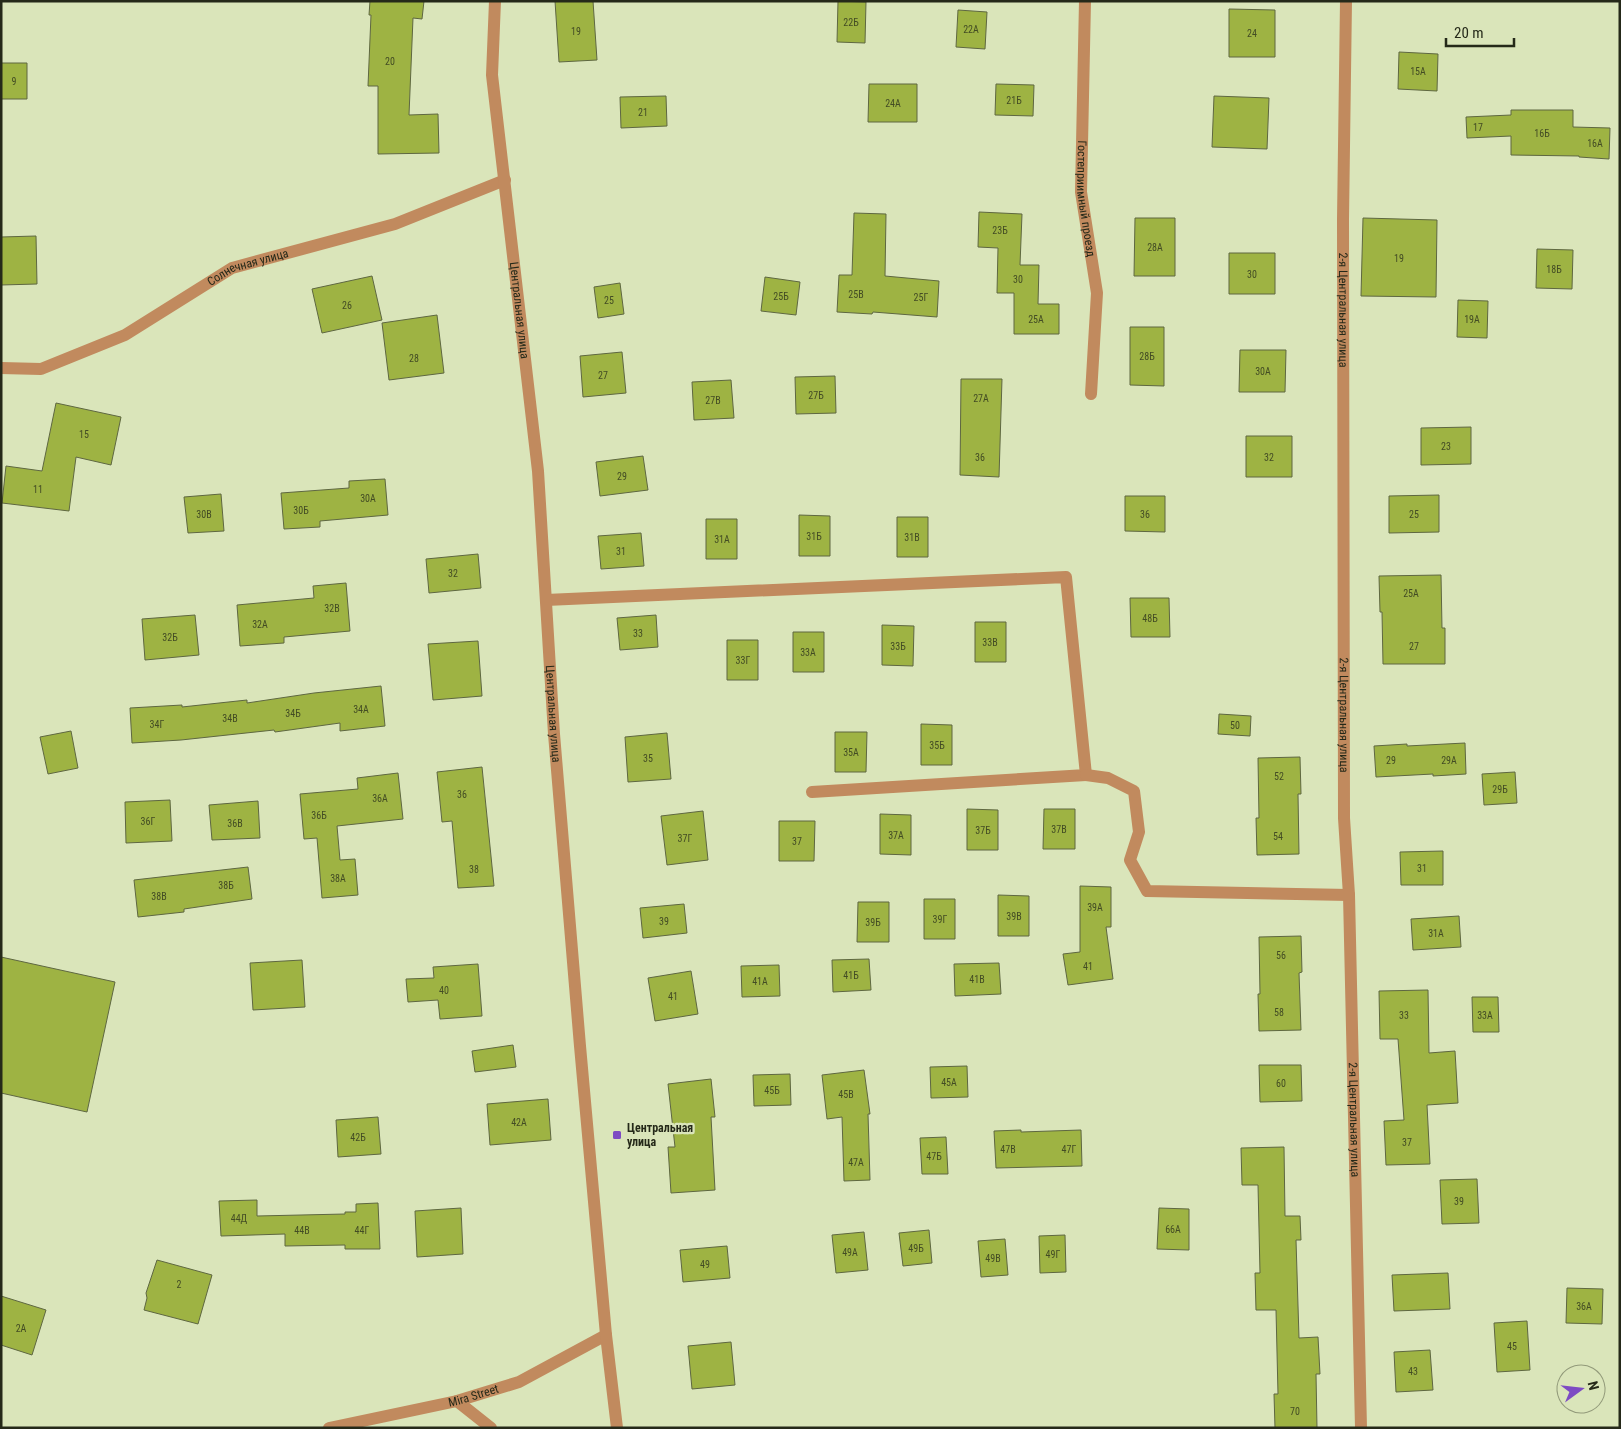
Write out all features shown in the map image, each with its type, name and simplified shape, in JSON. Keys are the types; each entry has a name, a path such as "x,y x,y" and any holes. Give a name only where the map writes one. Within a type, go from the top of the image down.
{"street":[{"name":"Центральная улица","path":"495,1 492,75 538,471 554,734 606,1335 617,1428"},
{"name":"Гостеприимный проезд","path":"1085,1 1081,192 1098,293 1091,394"},
{"name":"2-я Центральная улица","path":"1346,1 1343,218 1344,818 1349,895 1361,1428"},
{"name":"Солнечная улица","path":"1,368 41,369 126,335 232,268 395,224 505,180"},
{"path":"546,600 1066,577 1086,775"},
{"path":"812,792 1086,775 1108,778 1134,791 1139,832 1130,860 1147,891 1349,895"},
{"name":"Mira Street","path":"329,1428 456,1401 519,1382 606,1335"},
{"path":"456,1401 491,1428"}],"building":[{"path":"370,1 424,1 422,19 413,18 409,115 438,114 439,153 378,154 378,86 368,86"},
{"path":"555,1 593,1 597,60 559,62"},
{"path":"838,1 866,2 865,43 837,42"},
{"path":"1229,9 1275,10 1275,57 1229,57"},
{"path":"958,10 987,12 985,49 956,47"},
{"path":"1399,52 1438,54 1437,91 1398,89"},
{"path":"1,63 27,63 27,99 1,99"},
{"path":"869,84 917,84 917,122 868,122"},
{"path":"996,84 1034,85 1033,116 995,115"},
{"path":"666,96 667,126 621,128 620,97"},
{"path":"1214,96 1269,98 1267,149 1212,147"},
{"path":"1511,110 1573,110 1573,127 1610,128 1609,159 1579,156 1511,155 1511,136 1467,138 1466,117 1511,115"},
{"path":"979,212 1022,214 1020,265 1039,265 1038,304 1059,304 1059,334 1014,334 1014,293 997,293 998,248 978,247"},
{"path":"854,213 886,214 885,276 939,281 937,317 873,312 872,314 837,312 839,275 852,275"},
{"path":"1135,218 1175,218 1175,276 1134,276"},
{"path":"1363,218 1437,220 1436,297 1361,296"},
{"path":"36,236 37,284 1,285 1,237"},
{"path":"1537,249 1573,250 1572,289 1536,288"},
{"path":"1229,253 1275,253 1275,294 1229,294"},
{"path":"372,276 382,320 322,333 312,289"},
{"path":"765,277 800,282 796,315 761,311"},
{"path":"620,283 624,314 598,318 594,287"},
{"path":"1458,300 1488,301 1487,338 1457,337"},
{"path":"437,315 444,373 389,380 382,323"},
{"path":"1130,327 1164,327 1164,386 1130,385"},
{"path":"1240,350 1286,350 1285,392 1239,392"},
{"path":"622,352 626,393 583,397 580,356"},
{"path":"835,376 836,413 796,414 795,377"},
{"path":"961,379 1002,379 999,477 960,475"},
{"path":"731,380 734,418 694,420 692,382"},
{"path":"56,403 121,417 111,465 76,457 69,511 2,503 6,466 42,471"},
{"path":"1471,427 1471,464 1421,465 1421,428"},
{"path":"1246,436 1292,436 1292,477 1246,477"},
{"path":"643,456 648,490 600,496 596,462"},
{"path":"385,479 388,515 320,521 320,527 284,529 281,493 349,488 349,481"},
{"path":"221,494 224,531 188,533 184,497"},
{"path":"1439,495 1439,532 1389,533 1389,496"},
{"path":"1125,496 1165,496 1165,532 1125,531"},
{"path":"799,515 830,516 830,556 799,556"},
{"path":"897,517 928,517 928,557 897,557"},
{"path":"706,519 737,519 737,559 706,559"},
{"path":"641,533 644,566 601,569 598,536"},
{"path":"478,554 481,588 429,593 426,559"},
{"path":"1441,575 1442,628 1445,628 1445,664 1383,664 1379,576"},
{"path":"346,583 350,631 284,637 284,643 240,646 237,605 314,598 313,586"},
{"path":"1130,598 1169,598 1170,637 1131,637"},
{"path":"195,615 199,655 145,660 142,619"},
{"path":"656,615 658,647 620,650 617,618"},
{"path":"975,622 1006,622 1006,662 975,662"},
{"path":"882,625 914,626 913,666 882,665"},
{"path":"793,632 824,632 824,672 793,672"},
{"path":"727,640 758,640 758,680 727,680"},
{"path":"478,641 482,696 433,700 428,644"},
{"path":"381,686 385,726 340,731 340,723 275,732 274,730 132,743 130,708 182,705 182,707 247,700 247,703"},
{"path":"1219,714 1251,716 1250,736 1218,734"},
{"path":"921,724 952,725 952,765 921,765"},
{"path":"71,731 78,768 48,774 40,737"},
{"path":"835,732 867,732 866,772 835,772"},
{"path":"667,733 671,779 628,782 625,737"},
{"path":"1465,743 1466,774 1376,777 1374,746"},
{"path":"1300,757 1301,794 1298,794 1299,854 1257,855 1256,818 1259,818 1258,758"},
{"path":"482,767 494,886 458,888 452,821 442,822 437,772"},
{"path":"1515,772 1517,803 1484,805 1482,774"},
{"path":"398,773 403,819 337,826 340,860 355,859 358,895 322,898 317,838 304,839 300,794 358,789 357,778"},
{"path":"170,800 172,841 126,843 125,802"},
{"path":"258,801 260,838 212,840 209,805"},
{"path":"967,809 998,810 998,850 967,850"},
{"path":"1044,809 1075,809 1075,849 1043,849"},
{"path":"703,811 708,860 667,865 661,816"},
{"path":"880,814 911,815 911,855 880,854"},
{"path":"779,821 815,821 814,861 779,861"},
{"path":"1443,851 1443,885 1401,885 1400,852"},
{"path":"248,867 252,899 184,909 184,912 138,917 134,880"},
{"path":"1080,886 1111,887 1111,927 1106,927 1113,979 1068,985 1063,954 1080,952"},
{"path":"998,895 1029,896 1029,936 998,936"},
{"path":"924,899 955,899 955,939 924,939"},
{"path":"858,902 889,902 889,942 857,942"},
{"path":"684,904 687,933 643,938 640,908"},
{"path":"1459,916 1461,947 1413,950 1411,919"},
{"path":"1301,936 1302,972 1299,973 1301,1030 1259,1031 1259,937"},
{"path":"1,957 115,982 87,1112 1,1093"},
{"path":"869,959 871,990 833,992 832,960"},
{"path":"302,960 305,1007 253,1010 250,963"},
{"path":"999,963 1001,994 955,996 954,964"},
{"path":"478,964 482,1016 440,1019 438,1000 408,1002 406,979 434,978 433,967"},
{"path":"779,965 780,996 742,997 741,966"},
{"path":"691,971 698,1014 655,1021 648,978"},
{"path":"1428,990 1429,1053 1455,1051 1458,1103 1427,1105 1430,1164 1386,1165 1384,1121 1404,1120 1398,1039 1380,1039 1379,991"},
{"path":"1472,997 1498,997 1499,1032 1473,1032"},
{"path":"513,1045 516,1067 475,1072 472,1051"},
{"path":"1259,1065 1301,1065 1302,1101 1260,1102"},
{"path":"967,1066 968,1097 931,1098 930,1067"},
{"path":"864,1070 870,1114 868,1114 870,1180 844,1181 842,1117 827,1119 822,1075"},
{"path":"790,1074 791,1105 754,1106 753,1075"},
{"path":"711,1079 715,1117 711,1117 715,1190 671,1193 668,1147 675,1147 668,1084"},
{"path":"548,1099 551,1140 490,1145 487,1104"},
{"path":"378,1117 381,1154 338,1157 336,1120"},
{"path":"1021,1130 1021,1132 1081,1130 1082,1166 996,1168 994,1131"},
{"path":"946,1137 948,1174 922,1174 920,1138"},
{"path":"1284,1147 1285,1216 1300,1216 1301,1240 1296,1240 1299,1338 1318,1337 1320,1374 1316,1374 1317,1428 1275,1428 1274,1394 1278,1394 1276,1310 1256,1310 1255,1273 1260,1273 1258,1185 1242,1185 1241,1148"},
{"path":"1477,1179 1479,1223 1442,1224 1440,1180"},
{"path":"257,1200 257,1216 345,1214 345,1212 356,1212 356,1204 378,1203 380,1249 345,1249 345,1245 285,1246 285,1234 221,1236 219,1201"},
{"path":"461,1208 463,1254 417,1257 415,1211"},
{"path":"1159,1208 1189,1209 1189,1250 1157,1249"},
{"path":"929,1230 932,1263 903,1266 899,1233"},
{"path":"864,1232 868,1270 836,1273 832,1235"},
{"path":"1065,1235 1066,1272 1040,1273 1039,1236"},
{"path":"1005,1239 1008,1275 981,1277 978,1241"},
{"path":"727,1246 730,1278 683,1282 680,1250"},
{"path":"157,1260 212,1275 198,1324 144,1310 147,1298 146,1293"},
{"path":"1448,1273 1450,1309 1394,1311 1392,1275"},
{"path":"1567,1288 1603,1289 1602,1324 1566,1323"},
{"path":"1,1296 46,1310 32,1355 1,1345"},
{"path":"1527,1321 1530,1370 1497,1372 1494,1323"},
{"path":"731,1342 735,1385 692,1389 688,1346"},
{"path":"1430,1350 1433,1390 1396,1392 1394,1352"}],"place":[{"name":"Центральная улица","path":"617,1135"}]}
